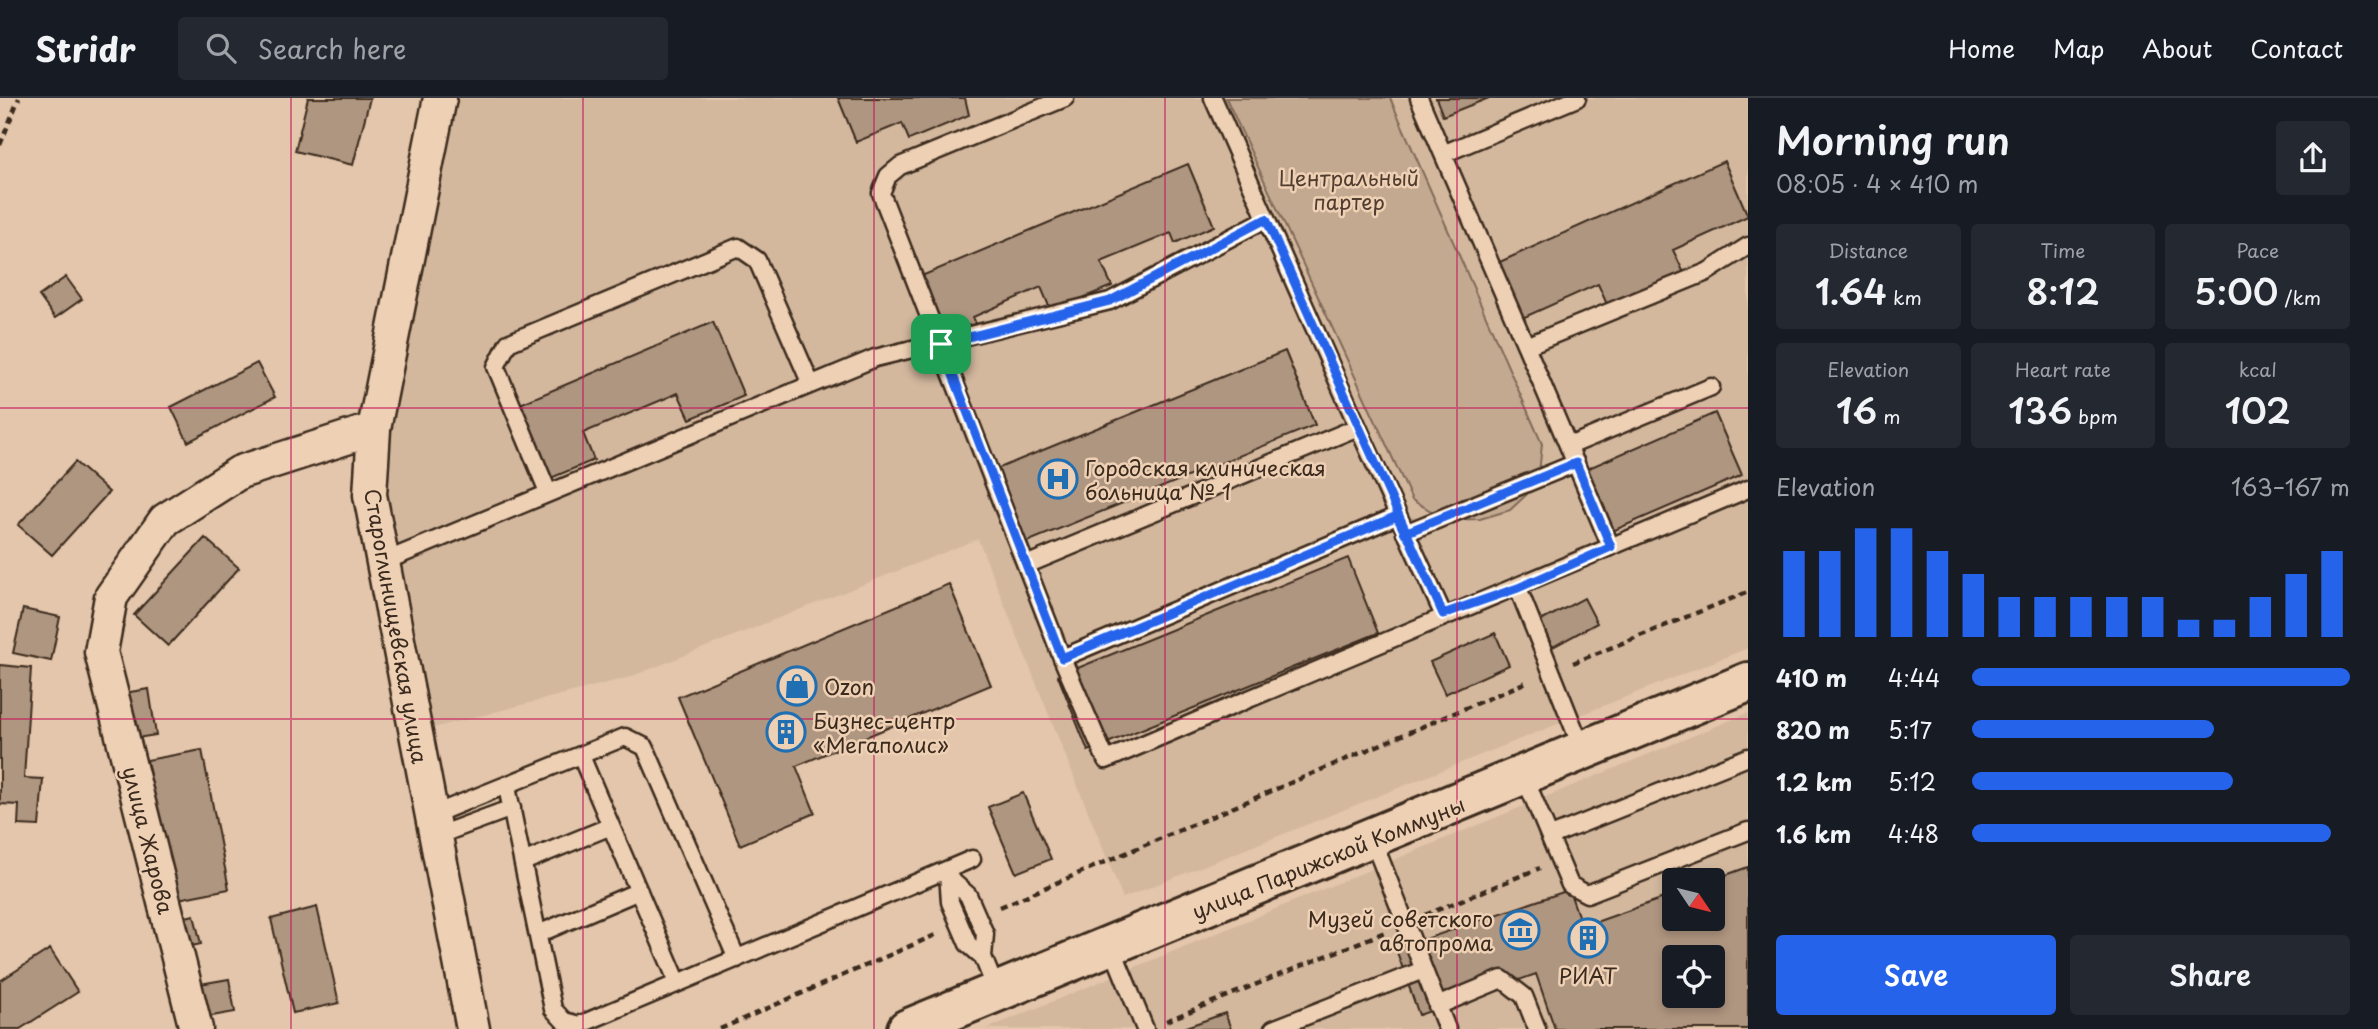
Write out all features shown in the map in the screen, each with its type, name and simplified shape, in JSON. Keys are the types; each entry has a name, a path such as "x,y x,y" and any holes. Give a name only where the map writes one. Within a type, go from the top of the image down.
{"main road":[{"name":"улица Парижской Коммуны","path":"907,1029 1748,682"}],"street":[{"name":"Староглинищевская улица","path":"440,98 374,429 370,495 473,1029"},
{"name":"улица Жарова","path":"196,1029 101,652 111,597 165,520 240,472 374,429"}],"lane":[{"path":"1065,98 900,166 888,176 881,193 1062,658 1106,760 1443,614 1518,588 1748,489"},
{"path":"1213,98 1397,516 1443,614"},
{"path":"1419,98 1611,547"},
{"path":"1443,153 1577,98"},
{"path":"383,562 810,382 875,358 1110,301 1266,219"},
{"path":"1526,346 1707,272 1748,246"},
{"path":"548,492 496,367 508,343 738,247 757,260 810,382"},
{"path":"1569,446 1711,387"},
{"path":"1026,565 1358,427"},
{"path":"1405,533 1576,463"},
{"path":"1062,658 1397,516"},
{"path":"1518,588 1583,752"},
{"path":"434,826 507,787 625,737 645,747 737,959"},
{"path":"581,756 678,983"},
{"path":"1551,836 1748,757"},
{"path":"1524,776 1570,885 1587,894 1748,831"},
{"path":"507,787 553,1009 564,1021 579,1025 737,959 949,876 972,859"},
{"path":"434,826 512,808"},
{"path":"523,862 611,826"},
{"path":"1372,838 1447,1029"},
{"path":"949,876 968,895 985,934 983,957 997,992"},
{"path":"949,876 950,902 968,944 983,957"},
{"path":"538,934 639,891"},
{"path":"1111,945 1153,1026"},
{"path":"1273,1029 1423,970"},
{"path":"1437,1006 1502,979 1524,996 1537,1029"}],"path":[{"path":"0,145 19,98"},
{"path":"977,916 1552,671 1748,592"},
{"path":"1153,1026 1560,860"},
{"path":"720,1029 959,923"}],"shaded area":[{"name":"Городская клиническая больница № 1","path":"432,98 1748,98 1748,648 1123,898 978,539 630,677 425,730 356,418"},
{"path":"1748,713 1748,1029 986,1029"}],"green space":[{"name":"Центральный партер","path":"1226,98 1390,98 1542,444 1538,484 1510,510 1480,519 1447,520 1412,500"}],"building":[{"path":"308,98 370,98 353,165 295,151"},
{"path":"838,98 965,98 969,115 909,140 902,123 856,142"},
{"path":"1436,98 1489,98 1443,116"},
{"path":"1724,161 1748,216 1673,250 1685,275 1609,309 1598,284 1518,320 1493,265"},
{"path":"1188,164 1214,226 1175,243 1171,233 1101,262 1112,286 1051,311 1041,287 973,317 977,326 938,342 912,280"},
{"path":"66,277 82,299 55,318 39,296"},
{"path":"713,322 744,396 690,419 678,393 583,433 594,460 551,478 520,404"},
{"path":"1285,351 1315,425 1012,548 982,475"},
{"path":"257,363 275,397 188,442 171,407"},
{"path":"1715,413 1742,475 1608,533 1582,471"},
{"path":"75,462 109,492 52,555 18,525"},
{"path":"205,538 239,568 168,646 134,615"},
{"path":"1348,558 1378,633 1088,751 1058,676"},
{"name":"Бизнес-центр «Мегаполис»","path":"949,584 991,685 796,766 815,813 740,845 678,697"},
{"path":"1584,598 1597,623 1553,647 1539,622"},
{"path":"23,609 60,617 51,661 13,653"},
{"path":"1495,633 1509,665 1445,694 1430,662"},
{"path":"0,665 31,668 24,778 43,779 39,826 18,825 19,805 0,804"},
{"path":"149,689 156,735 118,741 111,695"},
{"path":"202,750 229,889 173,900 147,760"},
{"path":"1023,793 1051,859 1016,873 988,807"},
{"name":"РИАТ","path":"1748,867 1748,1029 1555,1029 1536,974 1419,1015 1396,949 1569,890 1582,927 1662,899 1662,931 1726,931 1726,875"},
{"path":"317,907 339,1003 293,1013 271,919"},
{"path":"194,915 201,944 164,952 157,924"},
{"path":"50,949 78,992 20,1029 0,1029 0,981"},
{"path":"229,979 235,1012 183,1021 177,988"},
{"path":"1225,1013 1231,1029 1180,1029 1206,1020"}],"place":[{"name":"Городская клиническая больница № 1","path":"1058,479"},
{"name":"Ozon","path":"797,686"},
{"name":"Бизнес-центр «Мегаполис»","path":"786,732"},
{"name":"Музей советского автопрома","path":"1520,930"},
{"name":"РИАТ","path":"1588,938"}],"route":[{"path":"941,344 1062,658 1397,516 1405,533 1576,463 1611,547 1518,588 1443,614 1397,516 1266,219 1110,301 941,344"}]}
